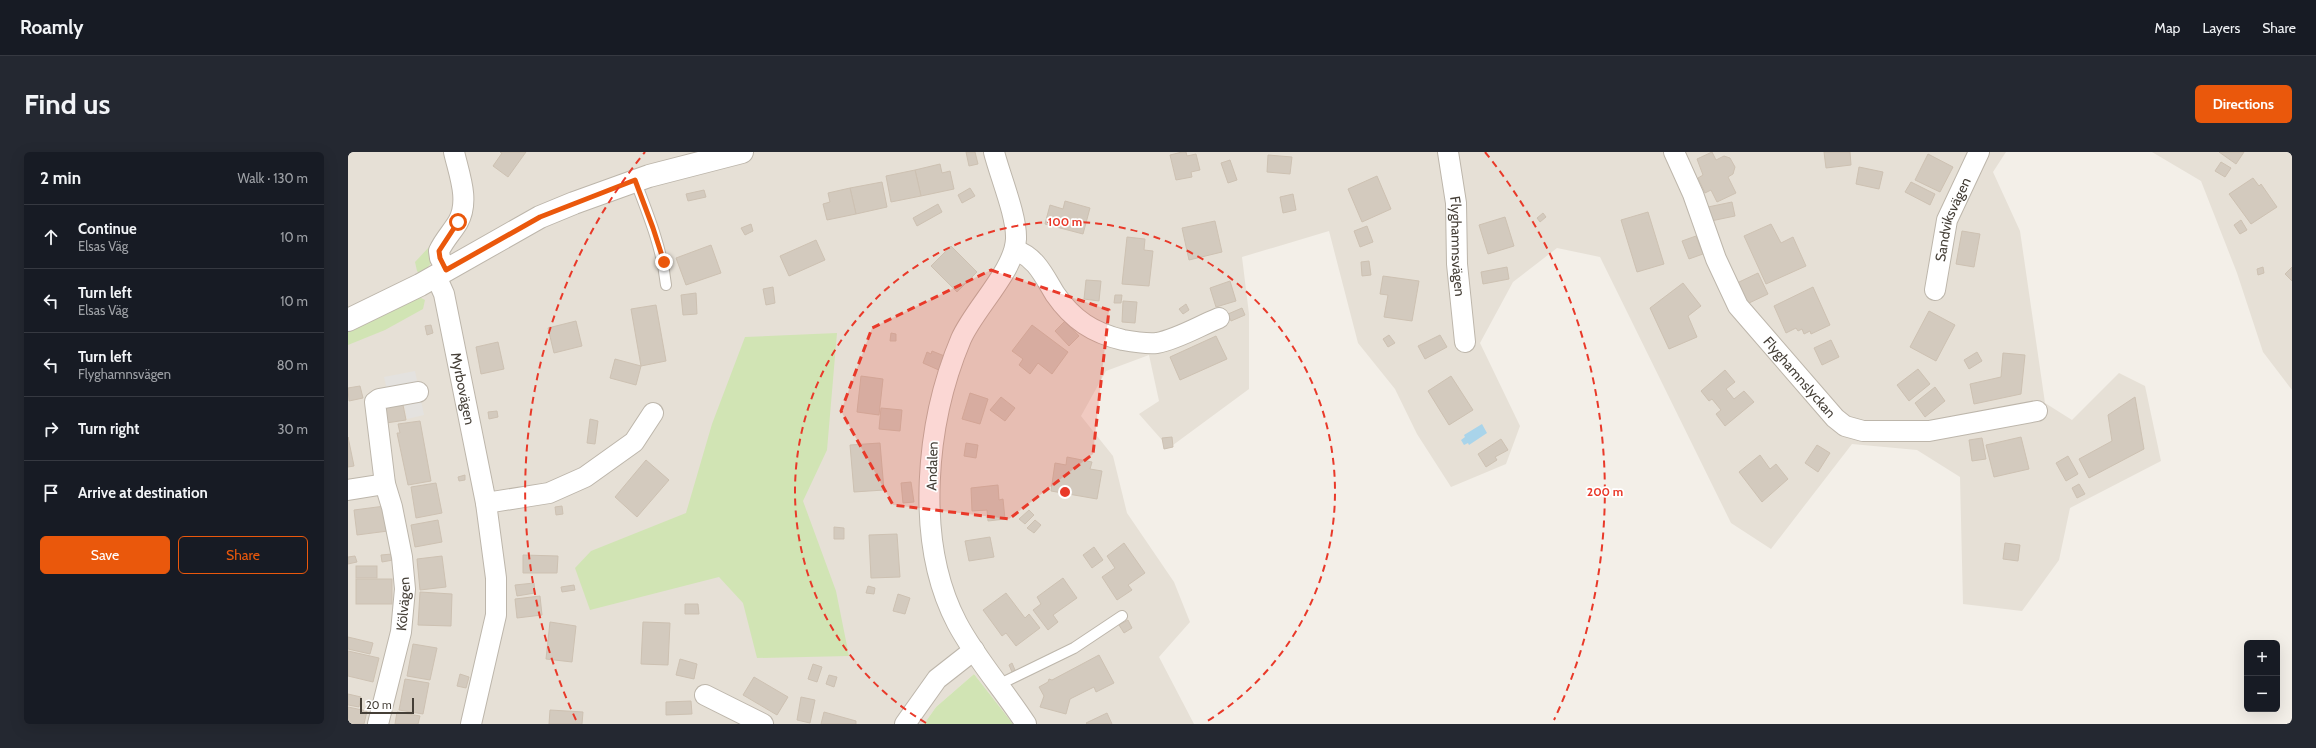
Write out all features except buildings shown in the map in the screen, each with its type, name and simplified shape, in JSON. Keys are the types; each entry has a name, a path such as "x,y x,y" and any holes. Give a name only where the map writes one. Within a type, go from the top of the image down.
{"street":[{"name":"Myrbovägen","path":"454,152 463,195 464,209 458,222 439,251 444,294 486,503 494,559 496,615 471,724"},
{"path":"348,320 441,273 540,217 635,180 742,152"},
{"name":"Andalen","path":"994,152 1016,228 1015,250 1006,270 965,332 956,352 939,408 930,459 931,513 936,566 943,591 958,624 974,650 1026,724"},
{"name":"Flyghamnsvägen","path":"1448,152 1456,203 1457,264 1465,342"},
{"name":"Flyghamnslyckan","path":"1674,152 1693,194 1716,259 1738,306 1814,396 1841,423 1854,430 1863,432 1929,431 2036,411"},
{"name":"Sandviksvägen","path":"1935,290 1947,220 1979,152"},
{"path":"1015,250 1026,254 1035,262 1066,309 1084,326 1106,336 1136,342 1156,343 1170,340 1219,318"},
{"name":"Kölvägen","path":"378,724 401,632 405,589 402,557 392,507 385,484 375,402 379,399 418,392"},
{"path":"486,503 549,493 586,477 634,442 653,413"},
{"path":"348,490 385,484"},
{"path":"905,724 936,679 974,650"},
{"path":"705,695 763,724"}],"lane":[{"path":"635,180 664,262 666,284"},
{"path":"998,685 1074,648 1122,616"}],"highlighted area":[{"path":"991,270 1109,310 1093,454 1009,519 893,505 841,411 872,328"}],"shaded area":[{"path":"348,152 2006,152 1993,172 2020,231 2045,403 2072,420 2119,373 2145,386 2161,461 2070,508 2059,560 2022,611 1963,604 1960,477 1917,450 1852,444 1771,549 1731,523 1600,257 1557,248 1513,282 1480,343 1520,426 1506,464 1451,487 1417,434 1395,389 1358,343 1329,231 1242,257 1249,314 1249,389 1169,448 1139,414 1159,401 1149,355 1106,371 1081,416 1113,456 1127,513 1174,582 1190,622 1159,657 1194,724 1013,724 974,674 936,707 924,724 348,724"},
{"path":"2152,152 2292,152 2292,390 2263,352 2237,273 2201,181"},
{"path":"415,371 424,415 407,419 401,387 387,390 384,377"}],"green space":[{"path":"430,246 431,263 425,271 419,273 415,262"},
{"path":"419,297 425,300 423,309 385,330 348,345 348,330"},
{"path":"837,333 827,450 803,501 836,591 849,656 757,658 743,603 719,577 590,610 575,568 591,551 686,513 712,424 745,337"},
{"path":"974,674 1013,724 924,724 936,707"}],"water":[{"path":"1482,424 1487,433 1469,445 1468,443 1464,445 1461,440 1465,437 1464,435"}],"route":[{"path":"458,222 444,241 439,251 440,258 446,270 514,230 540,217 635,180 664,262"}]}
